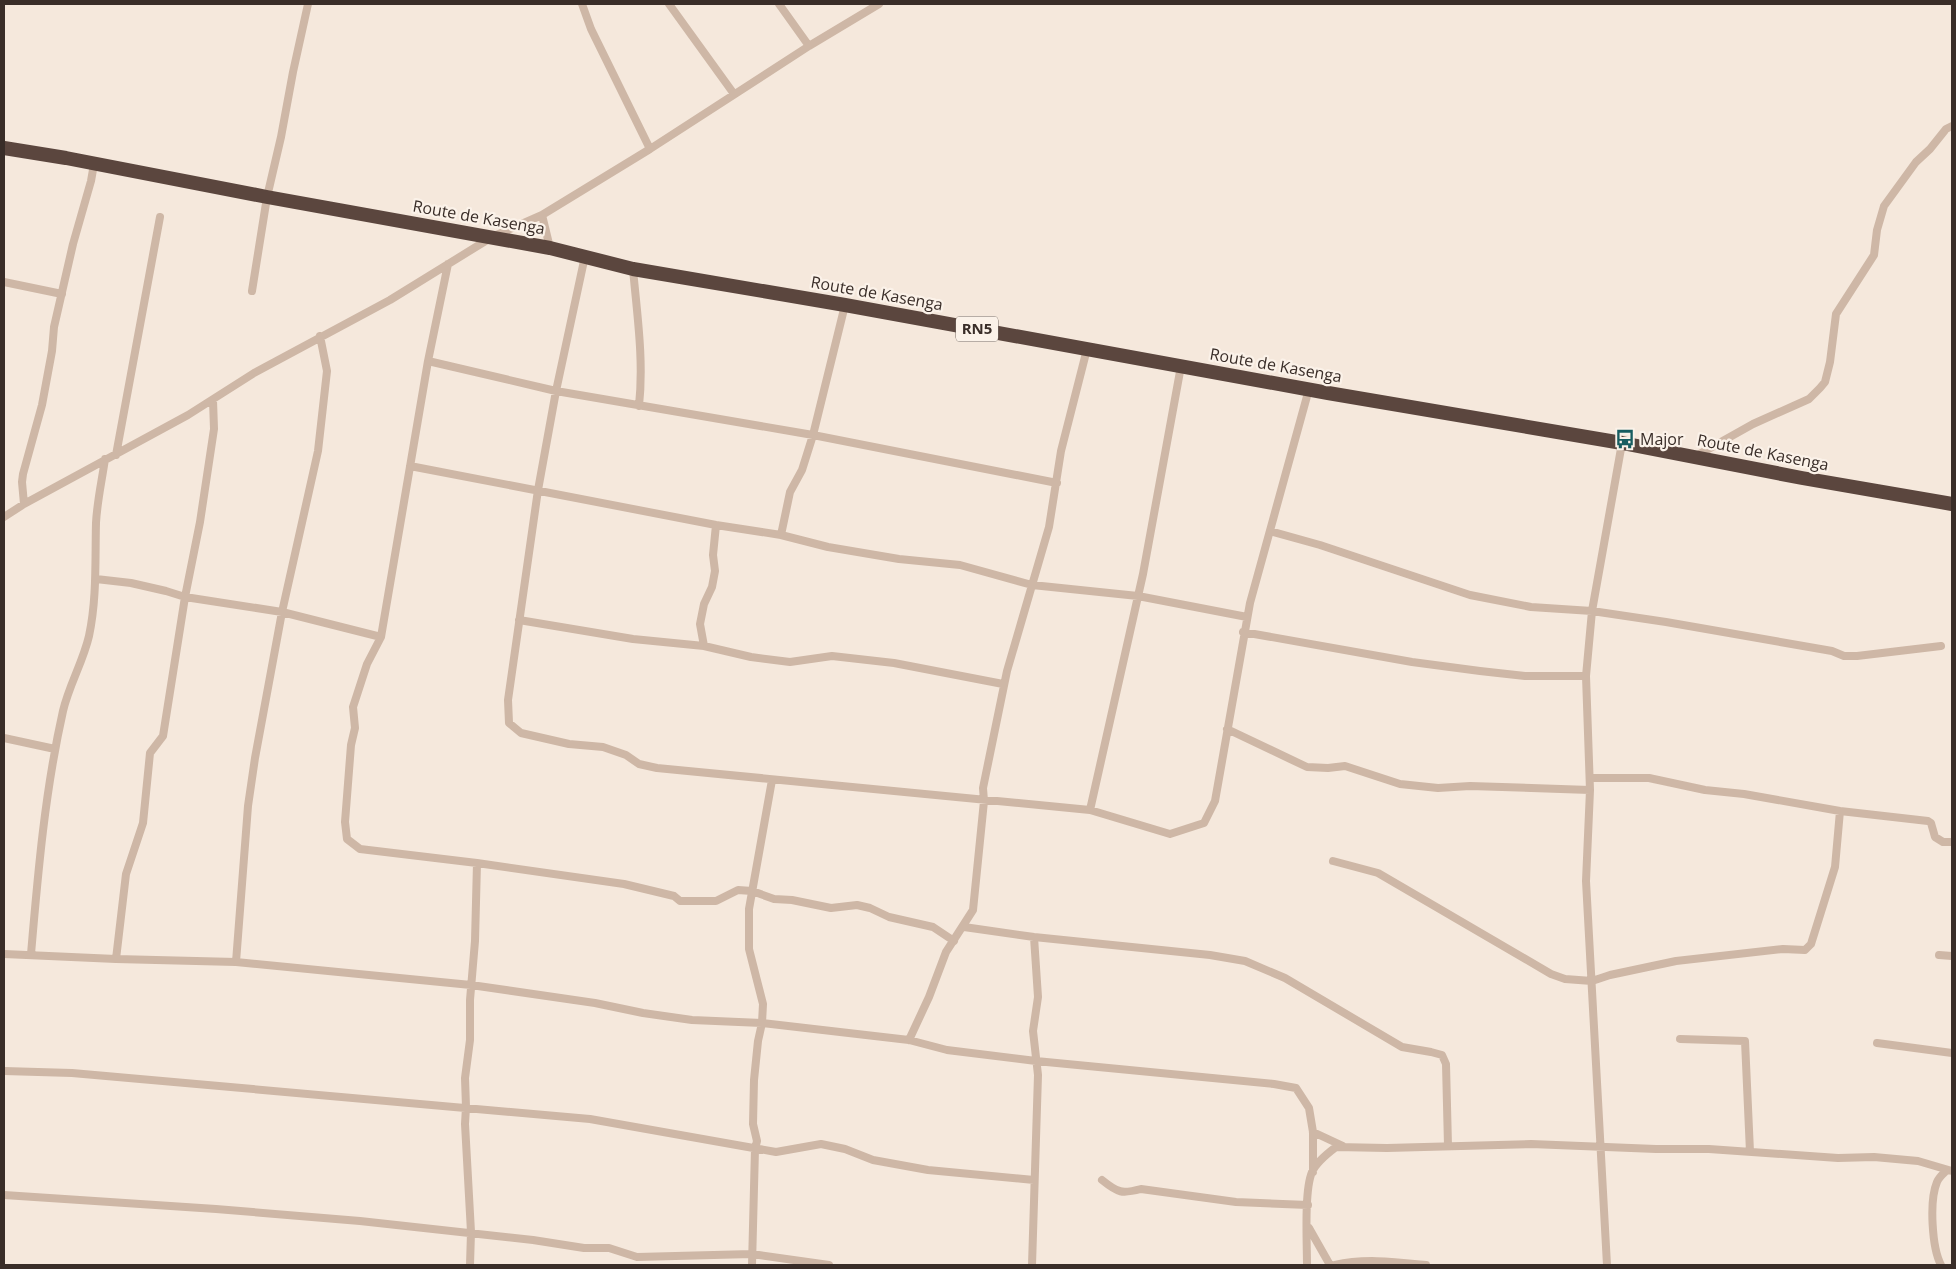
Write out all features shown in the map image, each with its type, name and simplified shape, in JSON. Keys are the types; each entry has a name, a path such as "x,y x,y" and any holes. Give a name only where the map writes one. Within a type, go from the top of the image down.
{"highway":[{"name":"Route de Kasenga","path":"4,148 550,248 633,269 1622,443 1952,504"}],"street":[{"path":"252,291 267,197 308,4"},
{"path":"582,4 591,29 650,149"},
{"path":"669,4 734,94"},
{"path":"779,4 809,46"},
{"path":"4,517 24,504 213,400 254,373 390,300 492,237 542,215 650,149 809,46 879,4"},
{"path":"1694,457 1753,424 1796,406 1816,394 1825,382 1828,374 1836,314 1874,255 1877,230 1884,206 1916,162 1930,149 1946,129 1952,126"},
{"path":"24,504 23,474 42,405 52,351 54,327 94,164"},
{"path":"542,215 550,248"},
{"path":"116,455 160,217"},
{"path":"586,256 556,390 538,490 508,700 509,723 521,733 569,744 603,747 626,755 639,764 657,768 1090,810 1170,834 1204,823 1215,801 1243,632 1309,389"},
{"path":"448,264 428,361 381,637 367,664 353,707 355,728 351,745 345,822 347,838 360,849 478,862 624,884 674,896 680,901 716,901 738,890 752,891 774,899 792,900 831,908 856,906 870,908 890,917 933,927 954,941"},
{"path":"633,269 641,347 642,383 639,406"},
{"path":"4,282 62,294"},
{"path":"781,535 790,492 802,470 813,435 845,305"},
{"path":"236,962 248,806 255,758 282,612 318,451 327,372 320,336"},
{"path":"909,1040 929,997 943,959 970,917 975,902 984,801 983,788 1004,684 1049,527 1061,452 1087,349"},
{"path":"428,361 556,390 813,435 1057,483"},
{"path":"1090,810 1138,596 1181,366"},
{"path":"116,959 126,874 144,823 150,753 163,736 208,470 214,429 213,400"},
{"path":"1608,1265 1586,881 1590,778 1586,676 1592,611 1622,443"},
{"path":"31,954 43,822 55,749 64,708 89,636 96,580 96,521 105,459"},
{"path":"410,466 716,525 781,535 828,547 899,559 960,565 1032,585 1138,596 1247,617"},
{"path":"704,646 700,624 704,604 712,587 715,571 713,555 716,525"},
{"path":"1270,531 1320,545 1470,595 1531,607 1592,611 1832,651 1849,657 1941,646"},
{"path":"96,580 131,583 185,597 282,612 381,637"},
{"path":"519,620 633,640 704,646 751,657 790,662 832,656 885,662 1004,684"},
{"path":"1243,632 1412,662 1480,671 1525,676 1586,676"},
{"path":"1227,729 1307,767 1328,768 1345,766 1400,784 1438,788 1470,786 1590,790"},
{"path":"4,738 55,749"},
{"path":"1590,778 1649,778 1705,790 1744,794 1840,811 1928,821 1931,823 1935,837 1943,842 1952,842"},
{"path":"752,1265 755,1149 757,1142 752,1124 754,1080 758,1040 762,1023 761,994 754,974 749,949 748,919 772,780"},
{"path":"1333,861 1378,873 1551,974 1565,979 1592,980 1676,961 1783,949 1805,950 1811,944 1835,867 1840,811"},
{"path":"470,1265 471,1232 465,1124 465,1078 470,1040 478,862"},
{"path":"964,927 1034,937 1210,955 1245,961 1285,978 1402,1047 1442,1055 1446,1064 1448,1146"},
{"path":"1032,1265 1038,1075 1033,1031 1038,997 1034,937"},
{"path":"4,954 236,962 471,985 595,1003 642,1013 692,1020 762,1023 909,1040 947,1050 1036,1062 1222,1078 1296,1088 1308,1108 1313,1132 1312,1172 1307,1225 1307,1265"},
{"path":"1939,955 1952,956"},
{"path":"1680,1039 1746,1042 1750,1152"},
{"path":"1877,1043 1952,1053"},
{"path":"4,1071 72,1073 590,1119 776,1152 821,1144 845,1149 874,1160 928,1170 1034,1180"},
{"path":"1313,1132 1345,1147"},
{"path":"1312,1172 1336,1147 1531,1144 1709,1149 1838,1158 1895,1159 1918,1161 1950,1170"},
{"path":"1941,1265 1935,1254 1933,1242 1934,1198 1937,1180 1950,1170"},
{"path":"1102,1180 1116,1191 1127,1193 1141,1189 1236,1202 1308,1205"},
{"path":"4,1195 360,1220 471,1232 584,1248 609,1248 637,1257 752,1254 829,1265"},
{"path":"1307,1225 1330,1265"},
{"path":"1335,1265 1346,1262 1426,1265"}],"place":[{"name":"Major","path":"1625,439"}]}
